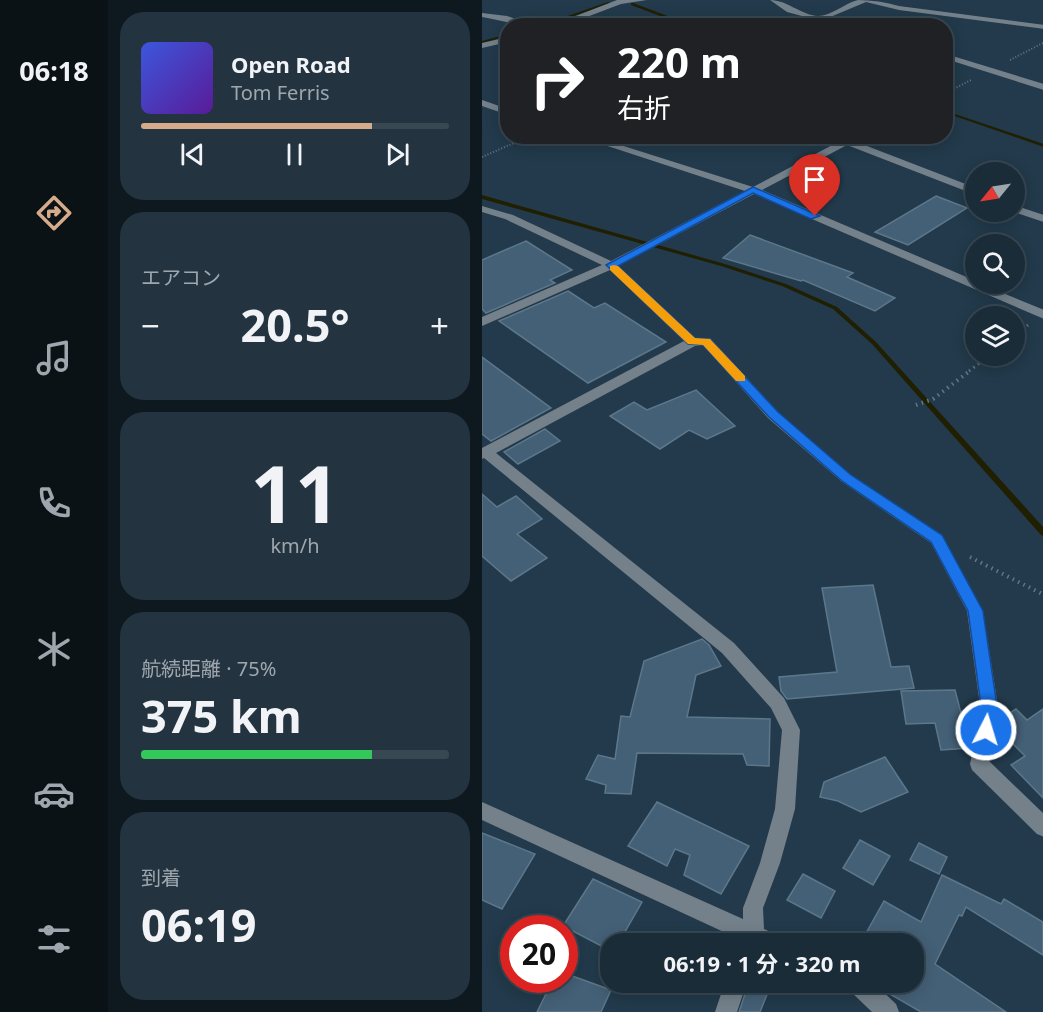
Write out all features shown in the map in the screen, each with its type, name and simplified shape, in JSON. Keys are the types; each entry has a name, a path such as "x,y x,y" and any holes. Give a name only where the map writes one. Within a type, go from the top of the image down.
{"street":[{"path":"576,18 620,2 643,0"},
{"path":"774,0 790,10 821,18 866,0 899,8 1043,27"},
{"path":"482,15 507,18"},
{"path":"482,46 500,41"},
{"path":"953,58 1043,87"},
{"path":"482,103 500,109"},
{"path":"606,144 753,190 1043,315"},
{"path":"482,322 611,265 842,144"},
{"path":"851,144 965,188"},
{"path":"482,209 509,217 611,265 692,342"},
{"path":"1025,212 1043,219"},
{"path":"752,933 753,908 770,863 785,809 791,730 778,703 728,648 484,453 692,342 706,341 773,415 838,471 937,539 975,611 990,713 979,764 1043,828"},
{"path":"482,811 739,933"},
{"path":"726,1012 733,993"},
{"path":"868,993 888,1012"}],"path":[{"path":"482,157 512,144"},
{"path":"916,405 933,399 976,366"},
{"path":"937,539 1043,595"}],"building":[{"path":"936,196 965,207 908,245 875,232"},
{"path":"750,235 853,273 847,277 895,298 875,311 803,280 723,258"},
{"path":"526,241 572,270 550,280 555,283 486,313 482,309 482,260"},
{"path":"568,291 594,308 605,303 666,342 588,383 499,321"},
{"path":"482,357 551,408 491,441 482,434"},
{"path":"696,390 735,426 707,439 689,430 660,449 610,416 634,402 647,410"},
{"path":"545,429 560,441 518,464 504,452"},
{"path":"482,494 497,507 516,496 542,519 517,534 547,558 511,581 482,556"},
{"path":"873,585 891,667 909,666 914,688 787,699 781,691 779,677 837,672 822,588"},
{"path":"702,639 709,645 721,666 696,675 687,717 770,719 769,766 747,765 743,754 637,753 631,794 605,793 606,785 586,779 598,755 615,759 621,716 630,717 644,661"},
{"path":"955,690 970,748 941,750 935,723 906,724 901,691"},
{"path":"1016,709 1027,720 1043,709 1043,798 1011,765 1025,756 998,729 1000,719"},
{"path":"885,757 908,792 861,812 838,801 820,797 824,782"},
{"path":"657,802 749,846 721,894 684,875 690,855 675,849 667,866 628,846"},
{"path":"482,833 535,854 502,909 482,900"},
{"path":"860,840 890,856 873,885 843,868"},
{"path":"919,843 947,857 939,874 910,860"},
{"path":"803,874 835,891 821,918 787,900"},
{"path":"942,875 1001,904 1004,899 1043,922 1043,955 966,907 962,916 959,915 935,964 1006,1012 921,1012 888,993 924,993 924,933 866,933 884,901 921,922"},
{"path":"593,879 642,902 624,933 600,933 600,945 578,934 578,915 570,915"},
{"path":"578,978 600,986 600,993 610,993 601,1012 537,1012 546,993 578,993"},
{"path":"745,993 768,993 760,1012 739,1012"}],"waterway":[{"path":"565,18 609,3"},
{"path":"632,4 670,18"},
{"path":"482,42 500,37"},
{"path":"953,114 1044,146"},
{"path":"482,197 723,265 784,285 835,308 874,343 1044,533"}],"slow traffic":[{"path":"614,268 692,342 706,341 740,379"}],"route":[{"path":"815,216 753,190 611,265 692,342 706,341 773,415 846,478 937,539 975,611 990,713 986,730"}]}
